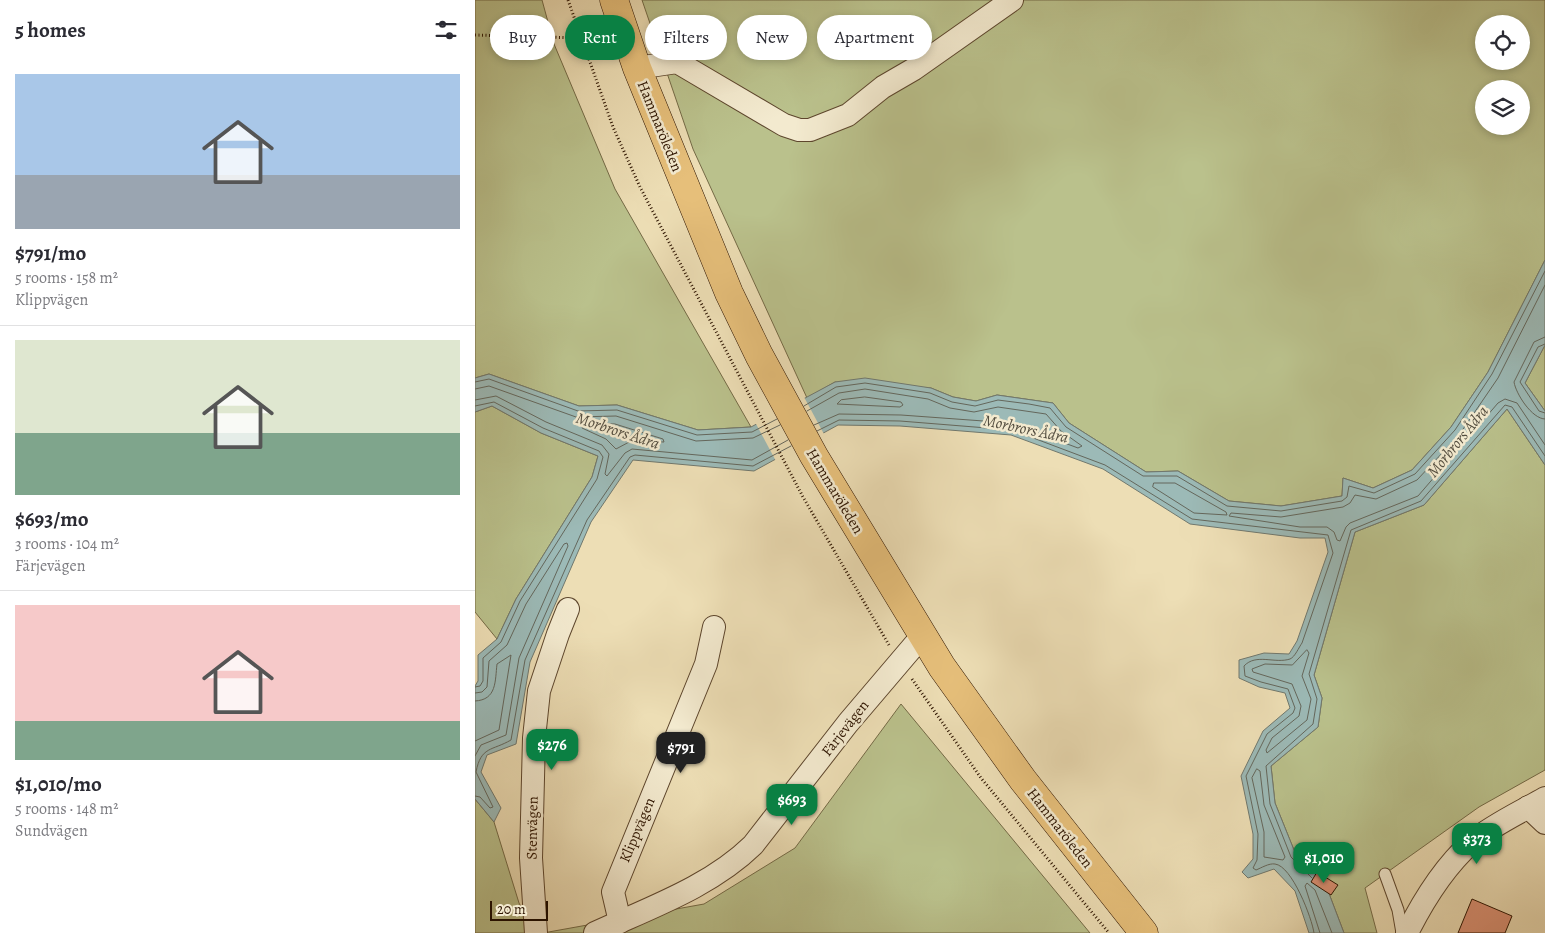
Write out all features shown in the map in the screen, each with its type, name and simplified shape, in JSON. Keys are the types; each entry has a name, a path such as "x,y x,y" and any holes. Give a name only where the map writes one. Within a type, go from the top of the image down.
{"main road":[{"name":"Hammaröleden","path":"614,0 637,68 729,293 759,355 808,446 942,667 1023,780 1144,933"}],"street":[{"path":"637,68 677,62 784,125 799,130 810,130 848,115 883,87 914,69 1013,0"},
{"name":"Stenvägen","path":"536,933 531,858 535,738 539,691 557,634 568,609"},
{"name":"Klippvägen","path":"620,922 613,892 706,664 714,627"},
{"name":"Färjevägen","path":"595,933 702,883 741,857 753,846 899,661 922,636"},
{"path":"1407,933 1427,897 1472,842 1537,803 1545,823"}],"lane":[{"path":"1385,874 1398,910 1402,933"}],"path":[{"path":"568,0 573,15"},
{"path":"475,35 565,38"},
{"path":"589,60 613,127 640,187 785,458 808,505 875,623 899,661 981,778 1109,933"}],"green space":[{"path":"475,0 542,0 546,15 490,15 490,60 555,60 555,46 615,189 751,427 698,430 617,405 579,406 489,374 475,378"},
{"path":"642,0 1545,0 1545,260 1488,372 1451,427 1412,470 1373,488 1343,478 1342,496 1281,506 1229,501 1178,471 1146,472 1069,423 1053,403 997,395 976,401 953,397 931,388 835,382 807,398 693,149 663,60 727,60 727,15 647,15"},
{"path":"1545,345 1545,411 1525,383"},
{"path":"492,406 541,433 598,456 592,477 516,599 497,639 475,612 475,412"},
{"path":"1507,409 1545,465 1545,770 1479,807 1365,888 1377,933 1344,933 1325,883 1296,855 1275,803 1271,766 1318,727 1322,698 1314,675 1355,532 1424,505"},
{"path":"901,704 1090,933 543,933 704,904 795,848"},
{"path":"475,799 494,822 519,903 535,933 475,933"}],"water":[{"name":"Morbrors Ådra","path":"1545,260 1545,345 1525,383 1545,411 1545,465 1507,409 1424,505 1355,532 1314,675 1322,698 1318,727 1271,766 1275,803 1296,855 1325,883 1344,933 1309,933 1295,891 1274,869 1248,878 1242,872 1253,859 1253,834 1241,776 1263,731 1290,708 1285,693 1259,687 1239,678 1239,660 1264,653 1289,654 1297,641 1328,552 1325,538 1300,538 1190,524 1103,469 1011,435 900,426 838,425 754,471 633,460 591,522 530,662 516,744 487,755 481,772 501,808 494,822 475,799 475,686 478,681 478,655 497,639 516,599 592,477 598,456 541,433 492,406 475,412 475,378 489,374 579,406 617,405 698,430 751,427 835,382 865,378 931,388 953,397 976,401 997,395 1053,403 1069,423 1146,472 1178,471 1229,501 1281,506 1342,496 1343,478 1373,488 1412,470 1451,427 1488,372"}],"pier":[{"path":"804,397 825,436 777,463 755,422"}],"building":[{"path":"1317,872 1338,885 1331,895 1311,882"},
{"path":"1472,899 1512,916 1505,933 1458,933"}]}
